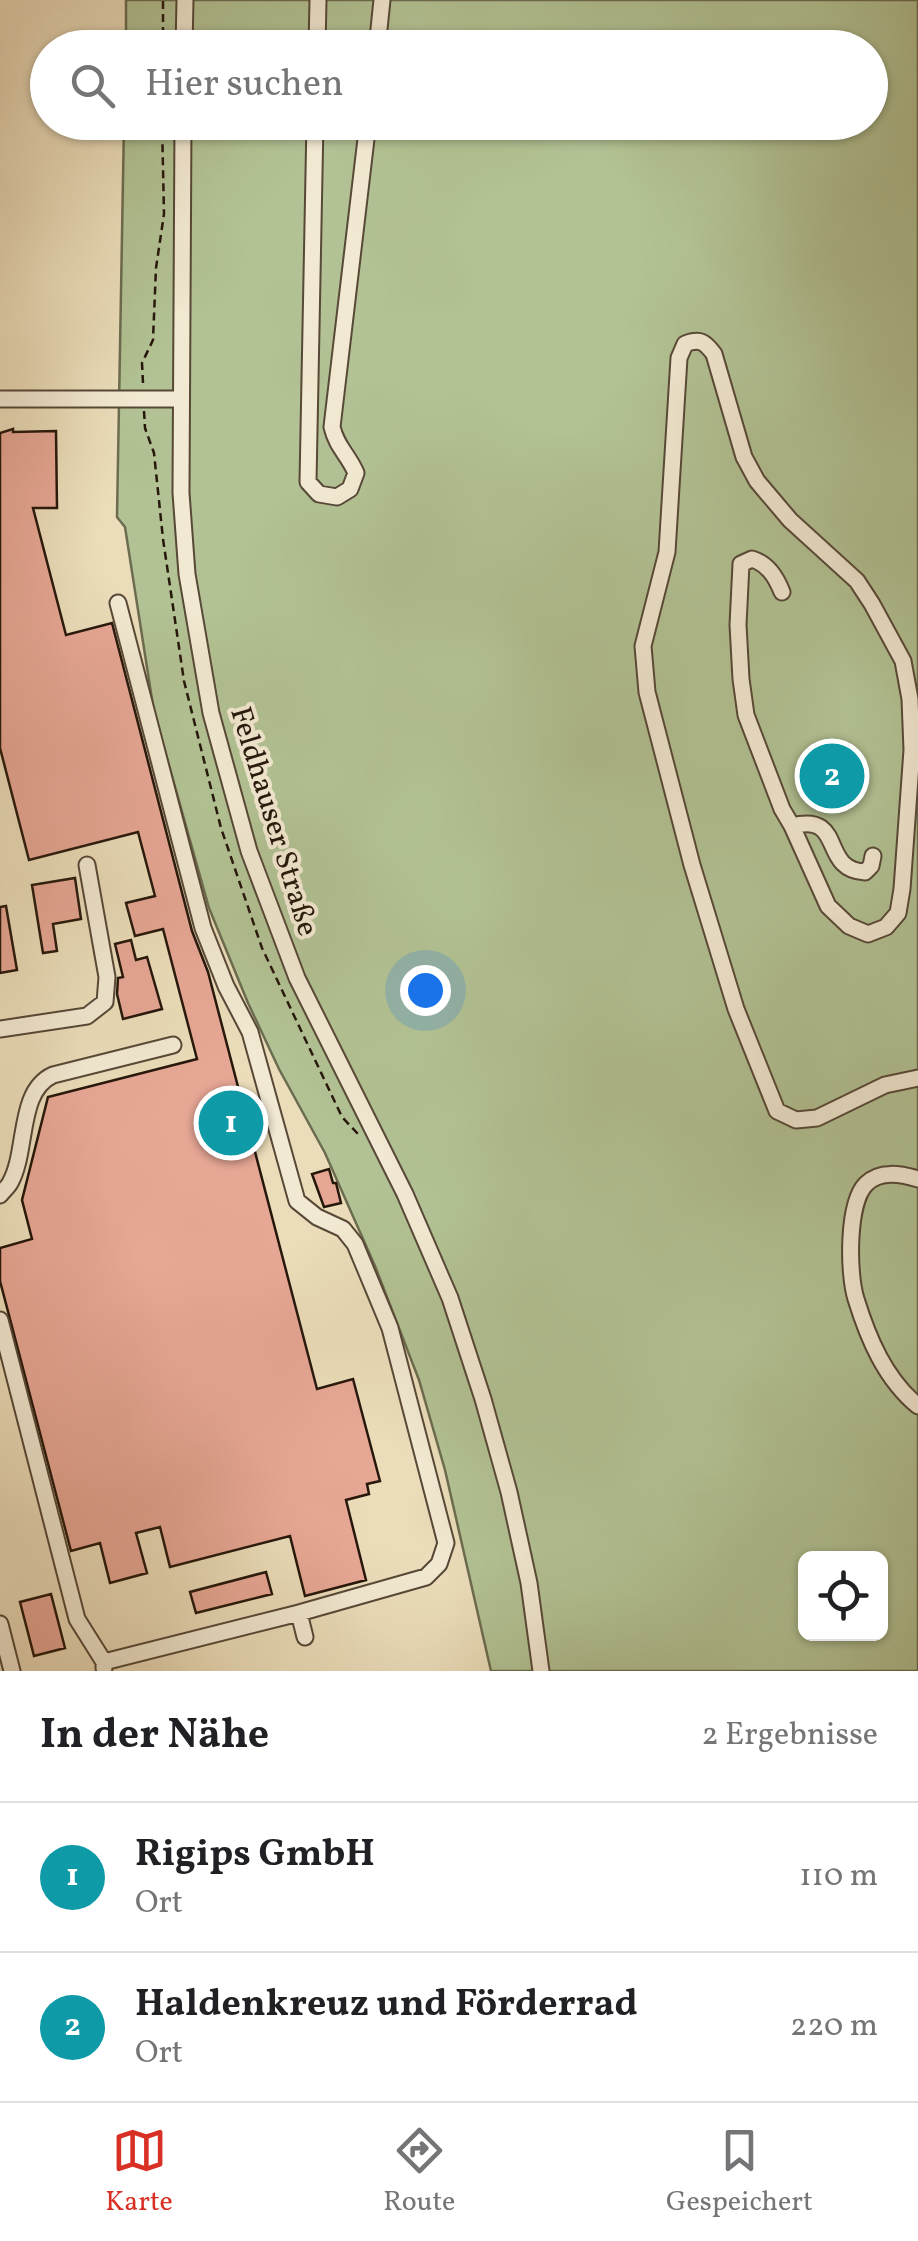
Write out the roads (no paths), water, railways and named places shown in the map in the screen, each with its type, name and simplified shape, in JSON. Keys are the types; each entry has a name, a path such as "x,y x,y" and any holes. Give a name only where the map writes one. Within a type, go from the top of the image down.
{"street":[{"path":"184,30 185,0"},
{"path":"317,30 318,0"},
{"path":"378,30 382,0"},
{"name":"Feldhauser Straße","path":"183,140 181,492 187,574 211,714 249,851 297,978 406,1194 450,1298 509,1492 529,1583 541,1671"},
{"path":"315,140 308,482 320,494 337,497 350,489 356,474 350,460 336,445 332,427 366,140"},
{"path":"782,592 772,573 758,560 741,564 738,625 746,715 782,809 828,906 849,926 868,934 886,927 898,912 906,854 912,750 910,699 903,660 857,581 790,520 757,481 744,457 714,354 705,343 696,340 686,344 679,358 667,552 643,646 647,692 692,865 736,1009 776,1111 796,1120 817,1118 886,1085 918,1078"},
{"path":"0,399 180,399"},
{"path":"0,1320 77,1619 104,1666 426,1578 439,1564 446,1543 390,1328 355,1244 342,1230 297,1201 250,1032 226,986 204,928 118,603"},
{"path":"792,826 816,824 826,831 841,864 852,872 865,872 873,856"},
{"path":"0,1028 87,1016 105,1002 107,977 87,865"},
{"path":"0,1195 12,1181 33,1093 41,1080 173,1045"},
{"path":"918,1179 884,1174 866,1184 854,1206 851,1244 854,1295 879,1358 918,1406"},
{"path":"299,1613 305,1636"},
{"path":"0,1624 12,1671"}],"place":[{"name":"Haldenkreuz und Förderrad","path":"832,776"},
{"name":"Rigips GmbH","path":"231,1123"}]}
